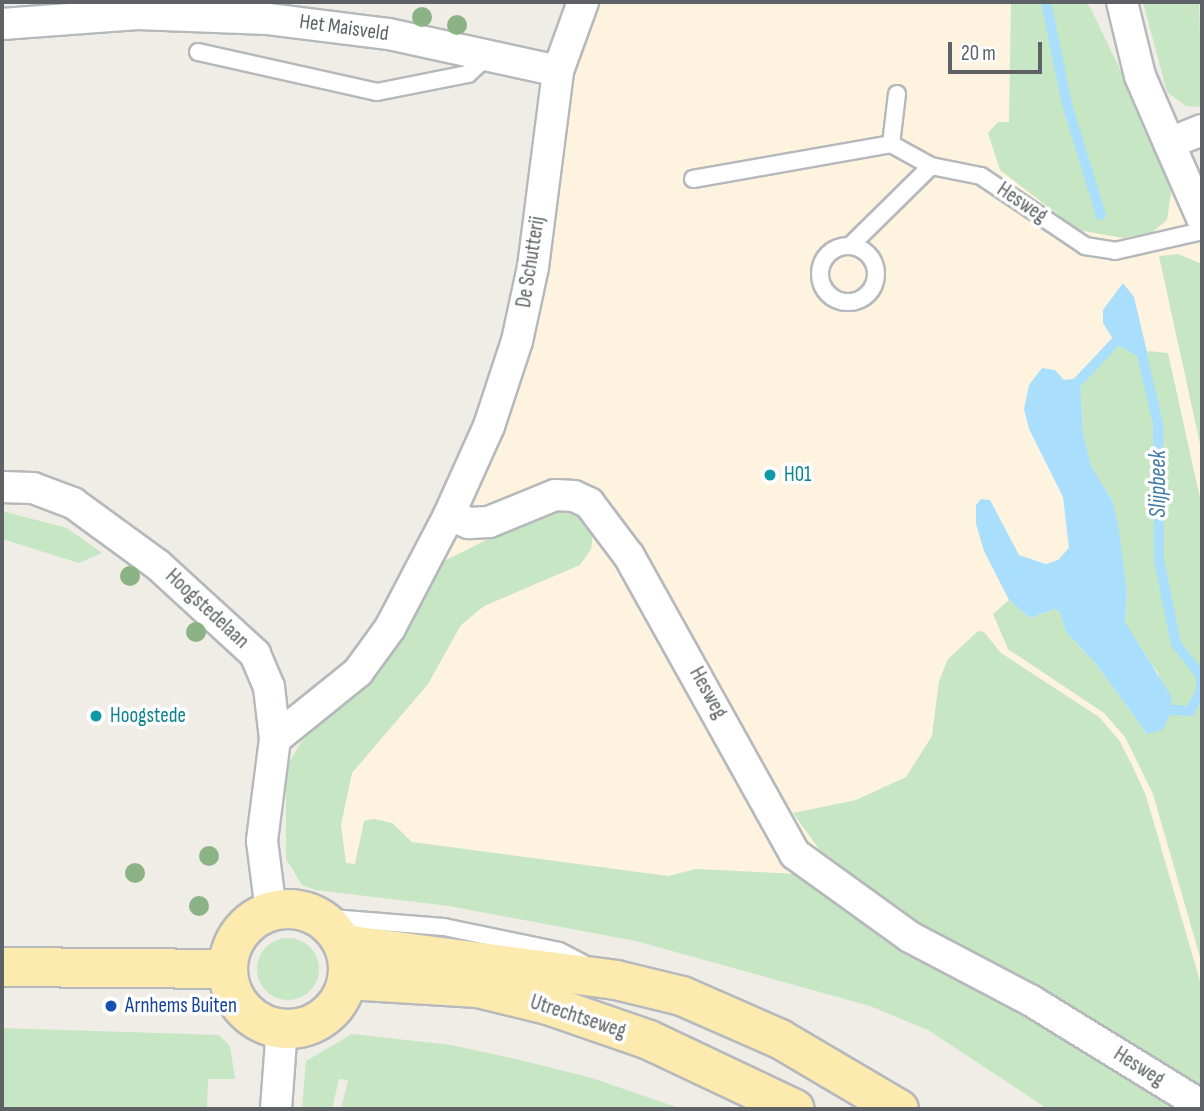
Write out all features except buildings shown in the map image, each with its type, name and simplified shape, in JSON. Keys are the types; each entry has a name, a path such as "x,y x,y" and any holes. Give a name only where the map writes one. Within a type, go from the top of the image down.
{"main road":[{"name":"Utrechtseweg","path":"271,911 304,911 336,947 548,1005 649,1040 795,1109"},
{"path":"271,911 257,917 236,939 228,969 231,986 244,1009 281,1038 319,1020 337,1003 336,947"},
{"name":"Utrechtseweg","path":"336,947 616,980 682,996 780,1039 899,1109"},
{"path":"2,967 228,969"}],"street":[{"name":"De Schutterij","path":"449,515 489,426 517,341 533,267 558,71 583,2"},
{"path":"1098,2 1130,41"},
{"path":"1122,2 1140,76 1202,218"},
{"name":"Het Maisveld","path":"2,24 138,14 240,17 389,34 558,71"},
{"path":"1169,143 1202,130"},
{"name":"Hoogstedelaan","path":"2,487 33,488 73,503 158,565 230,626 255,654 269,687 275,739 262,841 271,911"},
{"name":"Hesweg","path":"449,515 470,523 489,522 555,495 574,496 589,503 601,513 636,568 795,854 910,937 1030,1000 1202,1106"},
{"path":"275,739 358,672 414,587 449,515"},
{"path":"276,1109 281,1038"}],"lane":[{"path":"198,52 377,92 468,74 490,54"},
{"path":"693,179 891,144 897,94"},
{"name":"Hesweg","path":"891,144 931,166 981,176 1095,249 1115,251 1202,231"},
{"path":"850,247 931,166"}],"shaded area":[{"path":"597,2 1083,2 1202,251 1202,1109 855,959 311,888 292,872 320,723 371,677 403,633 444,557 479,477 568,94"}],"green space":[{"path":"1011,2 1086,2 1091,9 1173,180 1167,220 1152,232 1123,238 1078,230 1000,170 988,133 998,122 1009,122"},
{"path":"1143,2 1199,2 1202,107 1186,106 1167,92"},
{"path":"1178,254 1202,264 1202,453 1159,256"},
{"path":"1116,344 1137,356 1147,356 1148,351 1168,353 1202,507 1202,964 1153,794 1125,737 1104,713 1008,649 993,614 1009,600 1030,618 1055,609 1060,612 1066,632 1097,665 1147,734 1159,674 1133,641 1125,622 1127,592 1112,500 1091,466 1083,433 1080,378"},
{"path":"565,509 579,513 593,532 591,549 580,565 484,606 461,625 428,684 352,773 341,825 346,863 355,864 364,821 374,819 392,823 412,842 668,876 696,869 799,874 904,949 1026,1014 1183,1109 1048,1109 928,1030 870,1006 636,941 449,906 316,890 302,885 286,859 286,783 290,761 302,741 370,678 403,634 442,562 545,511"},
{"path":"2,511 67,528 102,553 79,563 2,539"},
{"path":"978,631 984,632 1001,653 1099,717 1119,740 1132,765 1146,796 1202,988 1202,1090 918,927 832,867 793,813 856,800 906,777 932,736 939,681 948,659"},
{"path":"282,938 294,938 310,947 317,957 317,981 310,991 294,1000 282,1000 271,995 262,986 257,975 257,963 262,952 271,943"},
{"path":"2,1028 219,1035 230,1046 235,1079 208,1079 207,1109 2,1109"},
{"path":"352,1034 451,1045 520,1060 592,1078 682,1109 341,1109 348,1080 339,1079 332,1109 302,1109 306,1061"}],"water":[{"path":"1123,283 1134,297 1148,356 1137,356 1116,344 1103,323 1103,310"},
{"path":"1042,368 1055,370 1064,380 1080,378 1083,433 1091,466 1112,500 1118,524 1127,592 1125,622 1171,696 1172,710 1163,730 1147,734 1097,665 1066,632 1060,612 1055,609 1030,618 1009,600 984,551 976,524 976,505 981,499 990,500 1019,555 1046,564 1058,560 1069,548 1063,497 1029,429 1024,409 1029,385"}],"waterway":[{"name":"Slijpbeek","path":"1046,2 1067,104 1101,215"},
{"path":"1073,387 1123,334"},
{"name":"Slijpbeek","path":"1140,346 1158,424 1159,560 1176,644 1202,677"},
{"path":"1160,709 1190,711 1201,691 1201,678"}],"place":[{"name":"H01","path":"770,475"},
{"name":"Hoogstede","path":"96,716"},
{"name":"Arnhems Buiten","path":"111,1006"}]}
